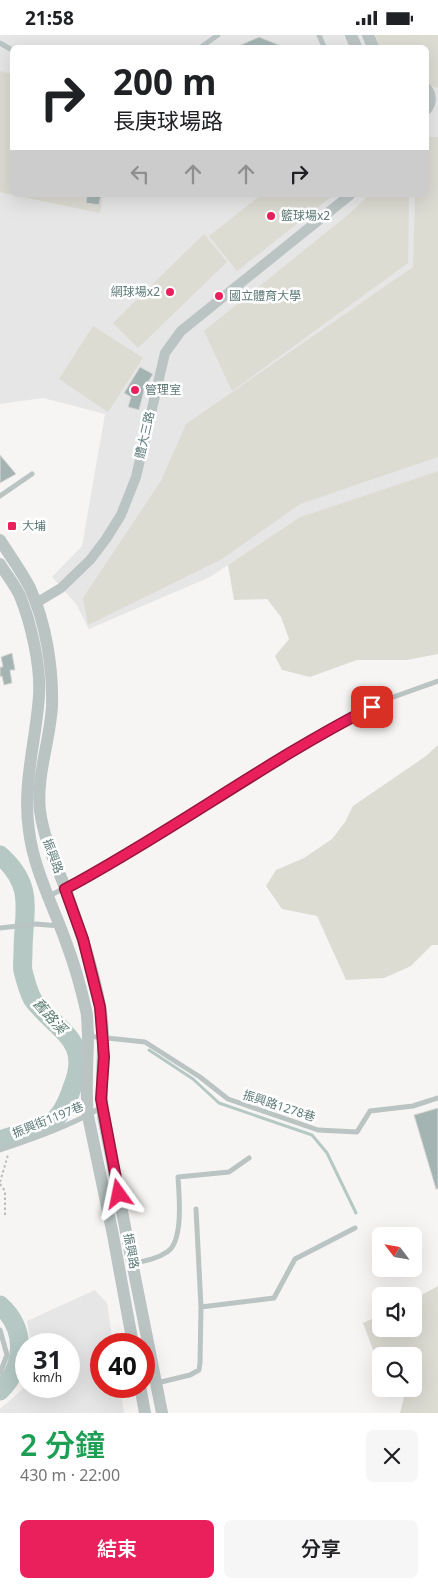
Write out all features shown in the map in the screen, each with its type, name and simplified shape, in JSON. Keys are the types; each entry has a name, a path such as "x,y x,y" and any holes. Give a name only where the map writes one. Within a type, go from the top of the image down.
{"street":[{"name":"體大三路","path":"36,603 61,588 90,560 121,515 136,477 165,353 181,331 348,197"},
{"name":"振興路","path":"0,540 29,587 41,618 49,663 52,707 41,784 40,811 51,855 83,939 100,1007 104,1057 102,1107 162,1413"},
{"name":"振興路","path":"0,564 19,595 24,609 38,672 39,695 26,787 26,811 29,833 36,864 67,945 87,1012 88,1060 86,1097 88,1116 131,1333"},
{"path":"24,609 36,603"},
{"path":"142,1398 145,1413"}],"lane":[{"path":"204,45 218,35"},
{"path":"0,496 32,474"},
{"path":"48,897 106,867 330,728 386,700 438,681"},
{"path":"0,929 36,924 60,926"},
{"name":"振興路1278巷","path":"88,1036 145,1042 200,1077 228,1099 318,1130 357,1133 370,1111 413,1106 438,1098"},
{"name":"振興街1197巷","path":"0,1150 48,1134 88,1116 102,1107"},
{"path":"133,1263 151,1259 169,1251 174,1244 177,1233 179,1206 178,1177 229,1173 249,1158"},
{"path":"156,1383 190,1375 199,1370 201,1307 196,1209"},
{"path":"201,1307 274,1298 295,1259 355,1228"},
{"path":"0,1330 7,1355 0,1373"}],"path":[{"path":"5,1215 5,1191 0,1183 10,1147"}],"shaded area":[{"name":"國立體育大學","path":"0,35 438,35 438,471 300,517 210,577 89,629 76,604 52,577 82,546 105,414 43,398 0,404"},
{"path":"376,35 438,35 438,88 429,86 429,45 378,45"},
{"path":"0,71 10,74 10,194 0,192"},
{"path":"429,137 438,137 438,457 300,504 222,559 88,625 83,598 161,481 186,424 413,267 415,197 429,197"},
{"path":"23,197 103,197 100,213"},
{"name":"籃球場x2","path":"258,197 331,197 237,271 209,236"},
{"path":"367,197 409,197 408,263 232,391 204,331 349,214"},
{"name":"網球場x2","path":"204,234 227,262 138,348 113,323"},
{"name":"網球場x2","path":"93,326 143,358 108,412 59,379"},
{"path":"438,471 438,654 407,660 357,660 310,677 282,670 275,656 289,639 281,617 267,599 234,600 228,565 300,517"},
{"path":"438,745 438,945 432,945 411,966 384,978 346,980 317,916 282,909 266,886 276,870 304,858 332,839 345,822 353,806 426,756"},
{"path":"438,1286 438,1413 400,1413 404,1397 422,1397 422,1347 372,1347 363,1323 372,1319 372,1337 422,1337 422,1295"},
{"path":"95,1290 107,1303 111,1333 90,1333 90,1398 122,1398 124,1413 0,1413 0,1409 15,1396 15,1398 80,1398 80,1333 29,1333 27,1321"}],"building":[{"path":"259,37 279,45 241,45"},
{"path":"87,197 101,197 99,205 86,203"},
{"name":"管理室","path":"140,367 153,374 145,387 139,410 128,407 131,397 124,393"},
{"path":"0,455 16,474 0,483"},
{"path":"12,653 15,670 10,670 12,683 4,685 2,676 0,677 0,667 3,667 1,657"},
{"path":"438,1108 438,1189 436,1189 414,1115"}],"waterway":[{"name":"舊路溪","path":"0,855 19,878 23,889 25,900 23,969 30,994 33,1000 69,1038 75,1047 78,1059 77,1072 70,1093 58,1116 45,1126 0,1140"},
{"path":"149,1050 193,1079 219,1103 312,1135 327,1153 356,1213"},
{"name":"舊路溪","path":"0,1305 15,1325 20,1348 14,1370 0,1391"}],"place":[{"name":"籃球場x2","path":"271,216"},
{"name":"網球場x2","path":"170,292"},
{"name":"國立體育大學","path":"219,296"},
{"name":"管理室","path":"135,390"},
{"name":"大埔","path":"12,526"}],"route":[{"path":"119,1194 101,1099 104,1057 100,1007 83,939 65,889 106,867 330,728 372,707"}]}
